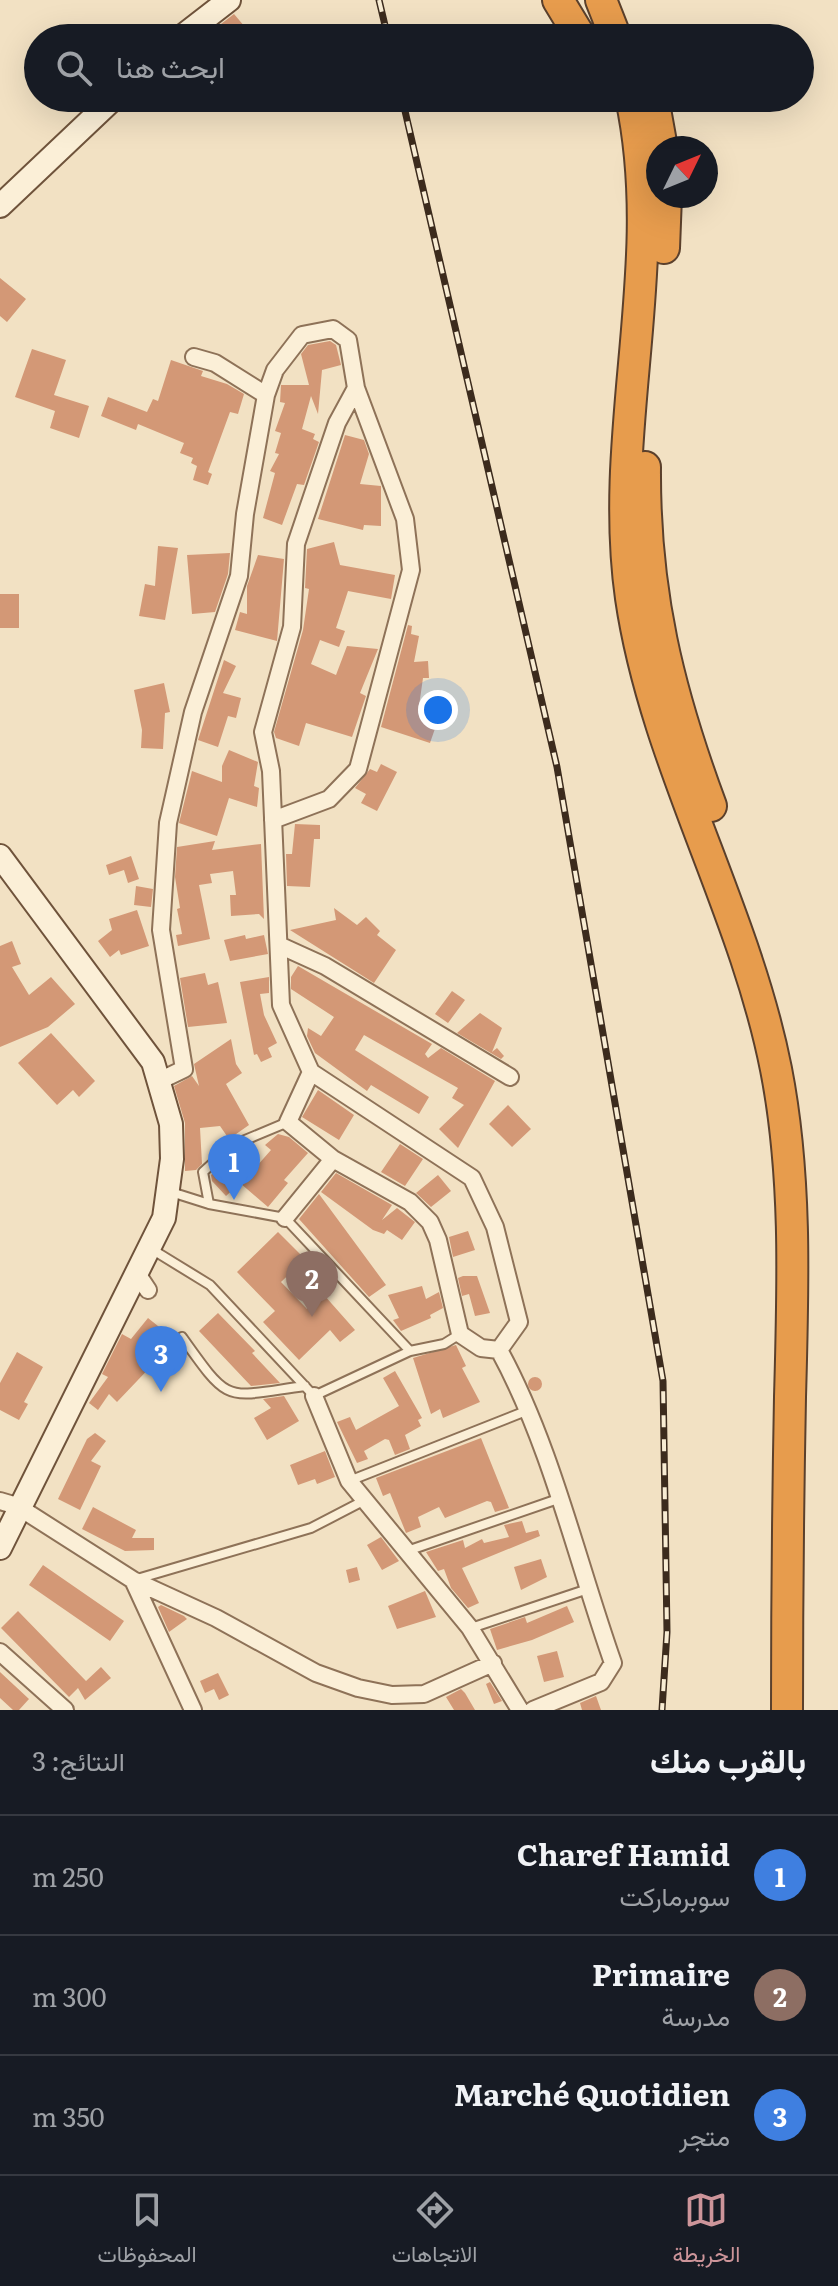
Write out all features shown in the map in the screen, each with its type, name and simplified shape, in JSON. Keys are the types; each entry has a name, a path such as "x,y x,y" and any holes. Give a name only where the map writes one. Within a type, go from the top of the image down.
{"highway":[{"path":"558,0 573,24"},
{"path":"601,0 610,24"},
{"path":"623,0 632,24"},
{"path":"615,112 632,165 645,240"},
{"path":"633,112 641,158 645,240 624,465 626,555 631,600 662,731 761,1009 785,1125 793,1292 787,1710"},
{"path":"656,112 660,136"},
{"path":"665,208 662,286 645,462 647,551 659,639 670,682 779,1003 803,1123 811,1294 807,1710"}],"main road":[{"path":"198,24 229,0"},
{"path":"0,206 99,112"},
{"path":"0,856 153,1062 171,1124 172,1159 164,1218 149,1247 142,1281 5,1503 0,1548"}],"street":[{"path":"157,1082 184,1069 161,930 168,823 193,712 239,576 245,514 266,395 275,370 302,335 333,329 348,340 356,388 405,519 411,570 367,746 358,769 329,799 273,820"},
{"path":"194,357 215,363 266,395"},
{"path":"356,388 337,423 296,544 292,627 263,732 271,771 281,946 281,1005 311,1072 472,1178 495,1227 517,1312 515,1331 499,1350"},
{"path":"281,946 325,966 510,1077"},
{"path":"311,1072 288,1122 333,1159 410,1202 430,1222 438,1240 460,1334 481,1348 499,1350"},
{"path":"285,1218 333,1159"},
{"path":"499,1350 515,1380 613,1663 601,1682 533,1710"},
{"path":"310,1391 349,1481 410,1550 470,1628 520,1710"},
{"path":"5,1503 144,1585 216,1618 316,1673 358,1688 392,1695 424,1694 493,1663"},
{"path":"144,1585 193,1710"},
{"path":"0,1652 65,1710"}],"lane":[{"path":"209,1204 203,1172 233,1145 288,1122"},
{"path":"167,1191 209,1204 285,1218 410,1351"},
{"path":"149,1247 210,1285 310,1391"},
{"path":"182,1337 217,1386 237,1395 310,1391 410,1351 444,1344 460,1334"},
{"path":"349,1481 526,1411"},
{"path":"410,1550 558,1499"},
{"path":"144,1585 311,1528 365,1500"},
{"path":"470,1628 588,1589"}],"building":[{"path":"234,14 242,24 221,24"},
{"path":"0,278 26,299 7,322 0,316"},
{"path":"330,341 336,345 341,365 322,370 318,414 311,396 302,429 315,434 313,439 319,442 304,485 297,484 282,525 263,518 275,473 270,471 279,454 275,453 281,433 275,431 285,403 280,402 281,385 309,385 301,354 308,345"},
{"path":"32,349 66,360 54,395 89,406 79,438 50,428 55,411 15,397"},
{"path":"171,360 203,371 201,376 227,384 244,394 238,414 230,412 208,472 212,474 208,485 193,480 197,466 191,463 193,458 180,453 184,443 138,424 136,430 101,416 108,397 147,412 153,399 158,401"},
{"path":"345,435 364,440 369,454 360,484 381,486 381,526 364,525 363,530 318,519"},
{"path":"334,542 340,565 395,575 391,599 348,591 336,628 345,631 339,647 320,640 311,664 336,675 347,646 378,649 360,693 366,696 352,737 306,723 299,746 276,738 274,732 303,630 309,589 305,588 307,549"},
{"path":"158,546 178,548 165,620 139,616 145,584 155,586"},
{"path":"230,553 228,574 215,612 192,614 187,555"},
{"path":"258,555 284,559 277,641 235,630 240,612 247,614 247,586"},
{"path":"0,594 19,594 19,628 0,628"},
{"path":"408,625 412,626 411,634 419,636 414,662 428,661 429,678 423,678 418,713 438,720 430,743 381,727"},
{"path":"224,660 236,666 223,693 241,698 236,718 228,716 218,747 198,740"},
{"path":"164,683 170,712 165,713 163,749 141,748 142,730 134,690"},
{"path":"229,750 258,762 254,786 259,788 257,807 229,798 217,836 179,823 192,771 222,782 222,766"},
{"path":"381,764 397,772 377,811 361,803 366,794 355,788 370,769 377,772"},
{"path":"295,824 320,825 320,839 314,839 310,887 287,886 286,854 292,854"},
{"path":"215,841 212,850 261,844 264,919 259,914 231,916 230,895 236,895 233,871 210,874 212,883 199,885 210,939 178,946 176,935 182,934 175,877 177,847"},
{"path":"131,856 139,879 128,883 124,870 109,875 106,865"},
{"path":"136,886 153,889 151,907 134,905"},
{"path":"334,908 357,925 366,917 380,931 377,935 396,950 374,983 290,930 336,920"},
{"path":"137,910 149,946 121,955 119,950 110,957 98,941 112,930 109,919"},
{"path":"245,935 246,939 264,935 268,954 230,961 224,940"},
{"path":"12,941 21,964 12,967 29,995 51,977 75,1004 48,1027 0,1047 0,946"},
{"path":"298,966 432,1044 425,1054 428,1058 441,1048 495,1081 458,1148 439,1129 464,1105 452,1098 458,1088 364,1035 355,1050 429,1097 419,1114 371,1085 367,1091 315,1053 307,1036 308,1028 321,1036 334,1017 291,989 291,977"},
{"path":"205,973 208,985 218,982 227,1023 188,1027 180,978"},
{"path":"269,977 269,993 260,994 264,1015 277,1043 268,1048 272,1057 261,1062 257,1054 254,1055 240,982"},
{"path":"452,991 465,1000 448,1023 435,1014"},
{"path":"480,1013 502,1028 492,1052 497,1048 504,1056 501,1059 457,1033"},
{"path":"51,1033 95,1081 79,1097 73,1090 57,1105 18,1063"},
{"path":"231,1039 236,1064 242,1073 226,1084 249,1125 229,1139 220,1126 200,1128 202,1164 196,1170 185,1171 185,1123 174,1086 192,1076 199,1086 194,1064"},
{"path":"318,1090 354,1115 339,1140 302,1117"},
{"path":"508,1105 531,1129 512,1147 489,1124"},
{"path":"278,1134 289,1137 308,1153 284,1180 288,1183 268,1207 240,1183 226,1196 212,1181 211,1175 230,1157 248,1176 271,1150 265,1145"},
{"path":"400,1144 423,1159 405,1186 381,1172"},
{"path":"336,1173 392,1205 382,1220 397,1208 415,1222 402,1240 387,1230 384,1234 373,1230 321,1192"},
{"path":"438,1175 451,1191 431,1207 416,1193"},
{"path":"319,1194 386,1285 369,1297 299,1219"},
{"path":"468,1231 475,1250 453,1257 449,1237"},
{"path":"278,1232 305,1259 281,1282 307,1309 324,1295 355,1330 340,1342 330,1330 299,1360 263,1322 275,1311 237,1272"},
{"path":"477,1276 490,1313 475,1316 469,1294 462,1296 458,1278"},
{"path":"422,1286 426,1299 439,1292 443,1308 430,1315 431,1318 401,1331 393,1320 399,1318 388,1295"},
{"path":"218,1313 255,1351 252,1353 280,1383 251,1386 199,1331"},
{"path":"148,1318 163,1330 155,1339 165,1344 157,1360 117,1402 109,1394 98,1410 89,1403 108,1377 102,1374 122,1334 131,1339"},
{"path":"456,1345 466,1366 462,1368 480,1402 443,1418 440,1409 431,1414 413,1358"},
{"path":"17,1352 43,1367 24,1402 28,1404 19,1420 0,1410 0,1383"},
{"path":"395,1371 422,1418 418,1420 421,1426 405,1435 410,1449 395,1455 389,1440 385,1439 364,1451 368,1459 357,1463 337,1422 350,1417 356,1430 399,1406 383,1378"},
{"path":"535,1377 542,1384 535,1391 528,1384"},
{"path":"284,1396 299,1421 267,1440 254,1418 271,1408 263,1399"},
{"path":"95,1433 106,1441 91,1461 101,1466 80,1510 58,1499 87,1439"},
{"path":"481,1438 509,1508 495,1512 491,1502 487,1501 445,1518 439,1507 418,1517 421,1527 406,1533 390,1493 383,1496 376,1478"},
{"path":"325,1451 335,1477 317,1484 315,1479 298,1485 290,1465"},
{"path":"93,1507 136,1530 132,1538 154,1538 154,1550 125,1551 82,1529"},
{"path":"522,1521 526,1533 538,1530 540,1536 462,1568 479,1603 468,1608 451,1588 444,1569 438,1571 426,1552 463,1540 465,1548 482,1539 484,1543 509,1537 504,1525"},
{"path":"381,1537 399,1561 382,1570 367,1545"},
{"path":"541,1559 547,1577 521,1590 514,1567"},
{"path":"43,1565 124,1621 110,1641 29,1585"},
{"path":"357,1567 360,1580 349,1583 346,1570"},
{"path":"425,1591 436,1617 397,1629 388,1606"},
{"path":"161,1605 187,1619 169,1632 158,1607"},
{"path":"567,1606 574,1622 532,1640 497,1650 490,1629 525,1617 527,1623"},
{"path":"18,1611 86,1681 101,1667 111,1678 85,1700 78,1688 69,1697 1,1628"},
{"path":"557,1651 564,1677 544,1682 537,1656"},
{"path":"0,1672 29,1699 19,1710 13,1710 0,1698"},
{"path":"218,1673 229,1695 219,1700 214,1689 205,1693 200,1681"},
{"path":"490,1682 502,1701 494,1704 486,1684"},
{"path":"461,1689 475,1710 454,1710 446,1697"},
{"path":"596,1696 601,1710 582,1710 580,1703"}],"railway":[{"path":"379,0 385,24"},
{"path":"405,112 557,767 663,1381 667,1632 662,1710"}],"place":[{"name":"Charef Hamid","path":"234,1200"},
{"name":"Primaire","path":"312,1317"},
{"name":"Marché Quotidien","path":"161,1392"}]}
